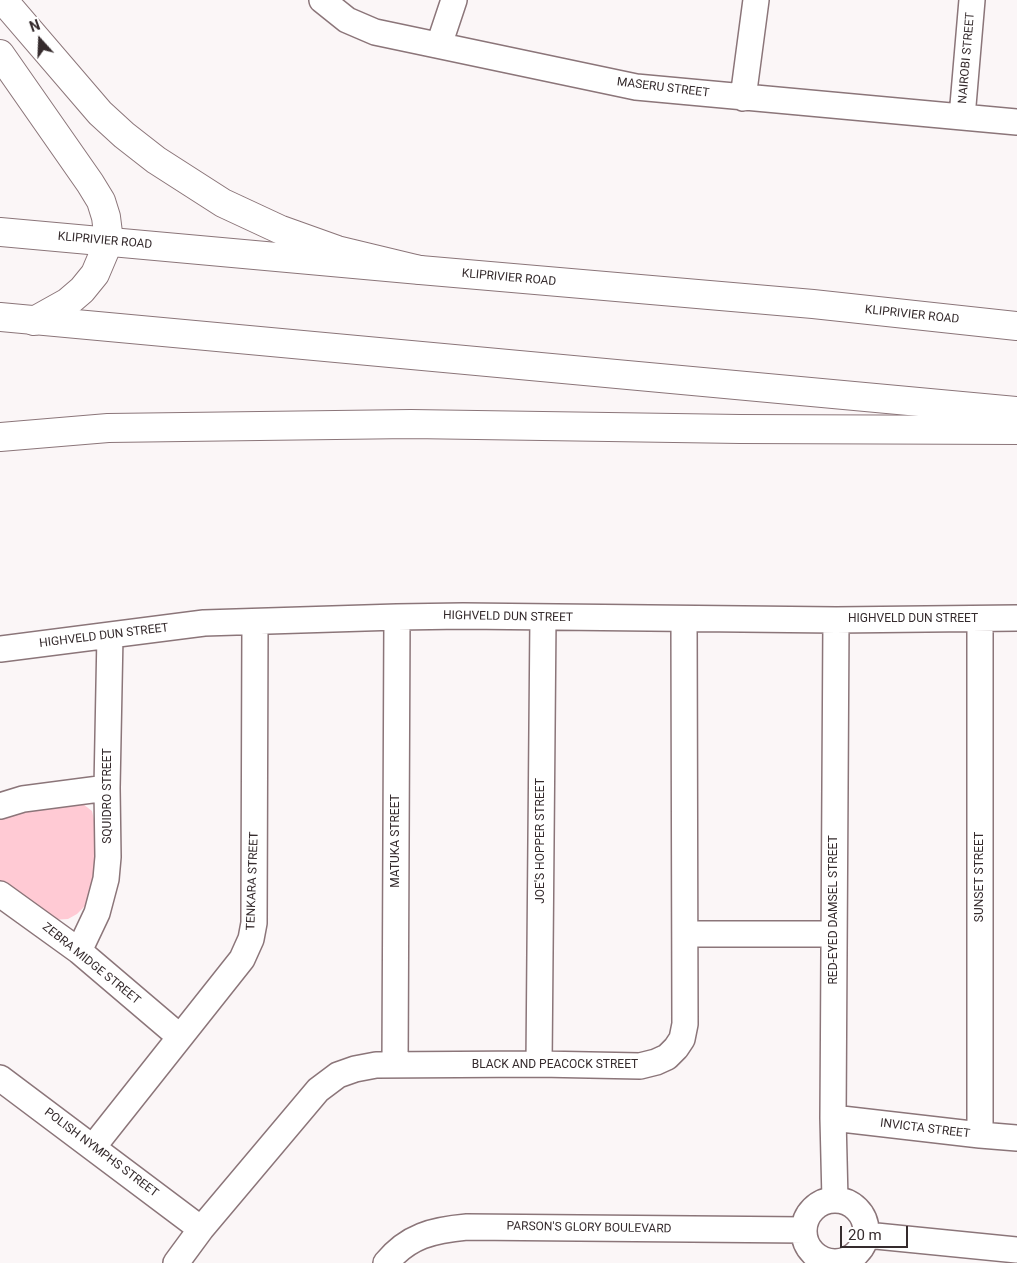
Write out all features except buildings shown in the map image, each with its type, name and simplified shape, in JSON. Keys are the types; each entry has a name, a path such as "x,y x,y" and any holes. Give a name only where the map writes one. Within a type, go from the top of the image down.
{"main road":[{"path":"3,0 100,113 156,160 223,203 282,230 337,250 420,270"},
{"path":"0,54 101,201 106,217 109,241 95,274 82,290 68,302 34,321"},
{"name":"KLIPRIVIER ROAD","path":"0,232 813,304 1017,326"},
{"path":"0,317 1017,411"},
{"path":"0,437 108,428 411,424 740,429 1017,430"}],"street":[{"name":"MASERU STREET","path":"322,0 347,20 375,32 636,87 1017,122"},
{"path":"439,45 454,0"},
{"path":"743,98 756,0"},
{"name":"NAIROBI STREET","path":"962,117 972,0"},
{"name":"HIGHVELD DUN STREET","path":"0,649 204,623 397,617 836,620 1017,618"},
{"name":"MATUKA STREET","path":"395,1066 397,617"},
{"name":"JOE'S HOPPER STREET","path":"539,1064 543,617"},
{"name":"BLACK AND PEACOCK STREET","path":"176,1263 201,1230 318,1090 338,1075 376,1065 539,1064 640,1066 656,1062 676,1048 682,1038 685,1024 684,619"},
{"name":"SUNSET STREET","path":"980,619 980,1135"},
{"name":"RED-EYED DAMSEL STREET","path":"835,1200 833,1118 836,620"},
{"name":"TENKARA STREET","path":"93,1147 242,959 251,939 254,923 254,622"},
{"name":"SQUIDRO STREET","path":"78,951 97,913 104,887 108,857 107,788 110,635"},
{"path":"0,806 23,799 107,788"},
{"name":"ZEBRA MIDGE STREET","path":"0,894 78,951 180,1038"},
{"path":"685,934 834,934"},
{"name":"POLISH NYMPHS STREET","path":"0,1078 201,1230"},
{"name":"INVICTA STREET","path":"833,1118 1017,1138"},
{"path":"835,1200 843,1201 856,1208 864,1220 866,1236 864,1244 859,1251 845,1261 836,1263 820,1259 813,1254 808,1247 804,1230 808,1215 813,1209 820,1204 835,1200"},
{"name":"PARSON'S GLORY BOULEVARD","path":"386,1263 395,1252 420,1236 446,1228 467,1226 804,1230"},
{"path":"866,1236 1017,1250"}],"shaded area":[{"path":"79,801 92,811 97,832 94,889 87,904 77,914 68,919 51,920 0,885 0,813"}]}
